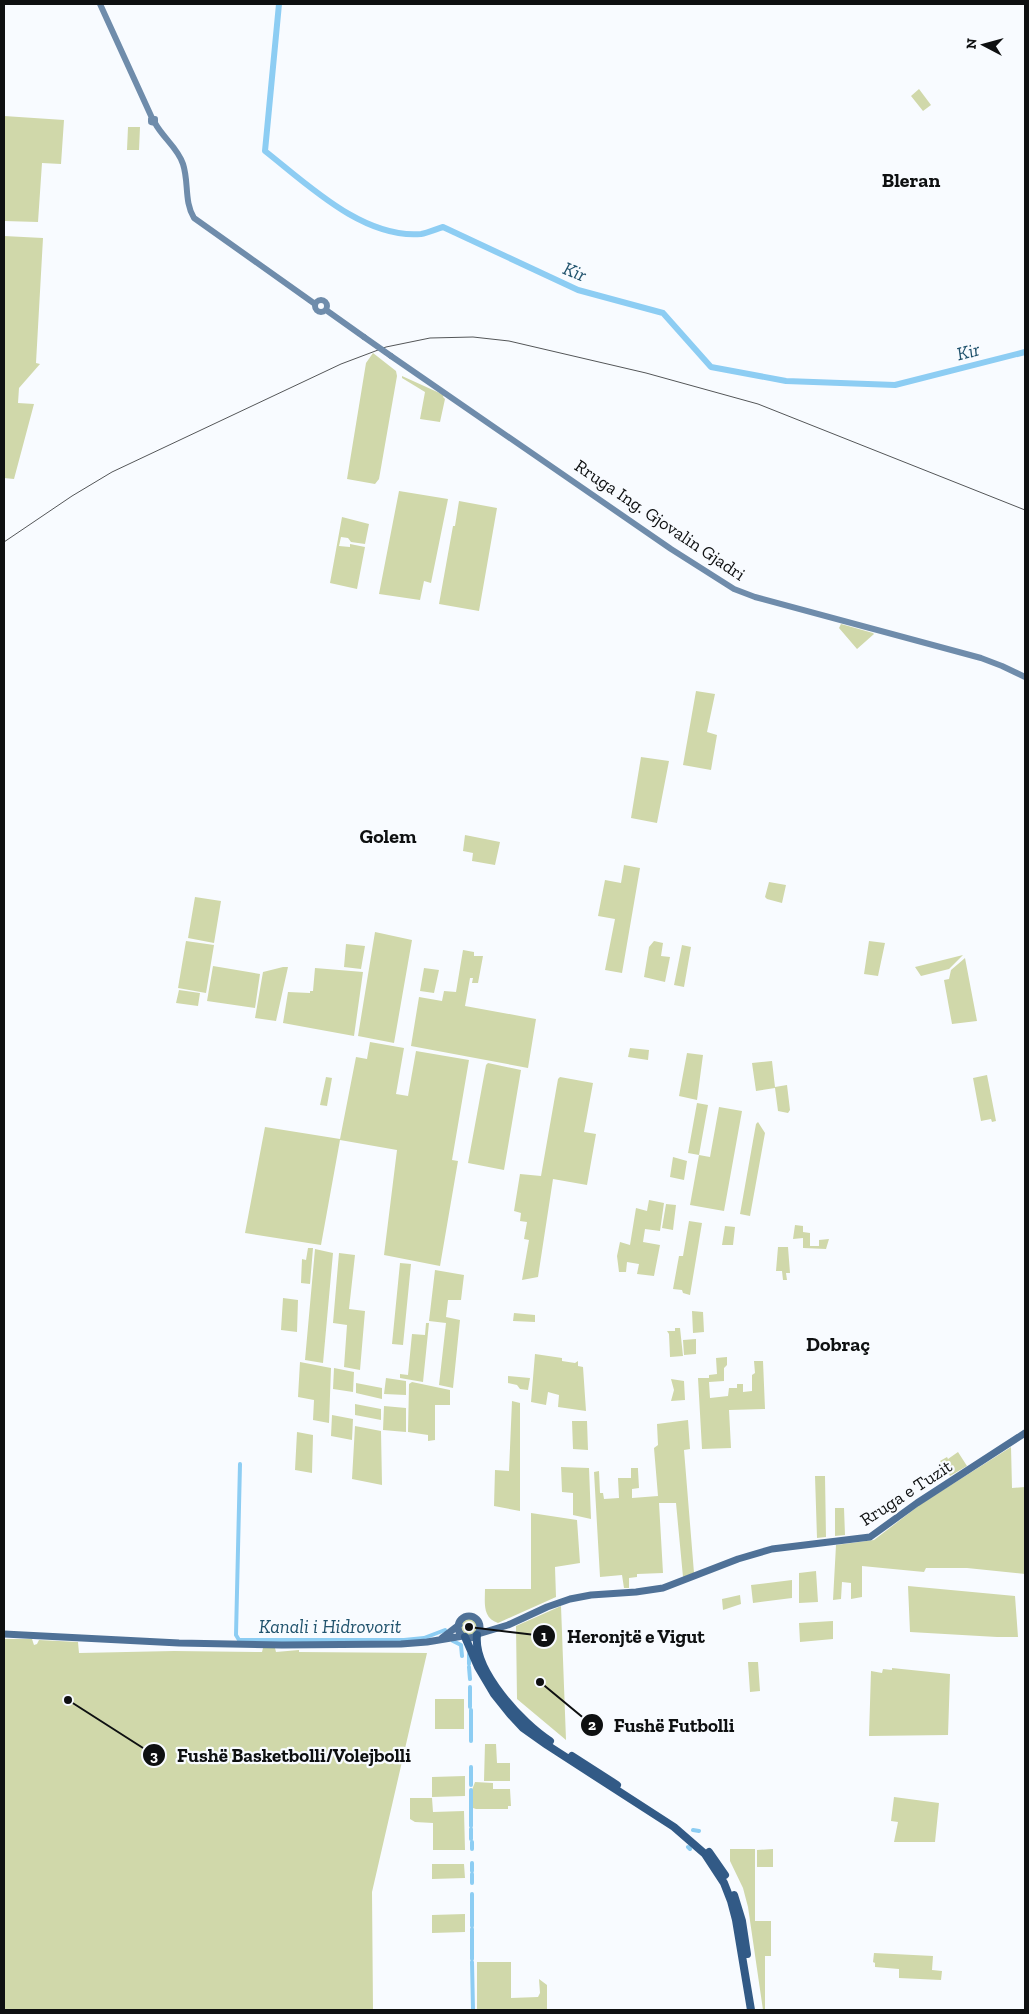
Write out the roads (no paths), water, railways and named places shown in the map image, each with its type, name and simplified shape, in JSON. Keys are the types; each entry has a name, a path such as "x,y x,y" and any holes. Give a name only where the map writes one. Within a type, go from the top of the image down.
{"highway":[{"path":"477,1635 478,1651 490,1677 514,1709 531,1726 560,1748 678,1823 690,1832 710,1853 730,1884 739,1908 756,2010"},
{"path":"464,1637 478,1667 494,1694 523,1728 674,1827 705,1854 724,1883 731,1901 751,2010"}],"main road":[{"name":"Rruga Ing. Gjovalin Gjadri","path":"100,4 161,134 174,148 184,165 189,207 194,218 315,304 318,300 325,301 327,304 326,310 364,337 671,548 734,589 755,597 981,658 1025,677"},
{"name":"Rruga e Tuzit","path":"477,1635 570,1599 591,1595 663,1588 750,1555 793,1545 858,1540 874,1536 917,1503 1025,1433"},
{"path":"442,1639 468,1616 478,1622 498,1628"},
{"path":"4,1634 36,1634 158,1642 282,1645 401,1644 464,1637 471,1638 477,1635 480,1628 478,1622"},
{"path":"459,1625 459,1631 464,1637"}],"waterway":[{"name":"Kir","path":"279,4 265,151 318,193 357,219 378,228 399,233 421,234 443,227 578,290 663,313 711,367 786,381 895,385 1025,352"},
{"name":"Kanali i Hidrovorit","path":"240,1464 236,1635 239,1640 404,1640 424,1638 445,1630"},
{"name":"Kanali i Hidrovorit","path":"453,1641 461,1645 462,1656"},
{"name":"Kanali i Hidrovorit","path":"469,1654 469,1664"},
{"name":"Kanali i Hidrovorit","path":"469,1667 470,1679"},
{"name":"Kanali i Hidrovorit","path":"470,1687 470,1707"},
{"name":"Kanali i Hidrovorit","path":"471,1710 471,1741"},
{"name":"Kanali i Hidrovorit","path":"471,1767 471,1785"},
{"name":"Kanali i Hidrovorit","path":"471,1790 471,1826"},
{"name":"Kanali i Hidrovorit","path":"471,1829 471,1839"},
{"path":"693,1830 699,1831"},
{"name":"Kanali i Hidrovorit","path":"472,1842 472,1849"},
{"name":"Kanali i Hidrovorit","path":"472,1863 472,1871"},
{"name":"Kanali i Hidrovorit","path":"472,1874 472,1883"},
{"name":"Kanali i Hidrovorit","path":"472,1894 472,1926"},
{"name":"Kanali i Hidrovorit","path":"472,1929 472,1959"},
{"name":"Kanali i Hidrovorit","path":"472,1962 473,2010"}],"railway":[{"path":"4,542 72,496 112,472 341,364 386,347 430,338 473,337 509,341 646,373 758,404 1025,510"}],"place":[{"name":"Heronjtë e Vigut","path":"469,1627"},
{"name":"Fushë Futbolli","path":"540,1682"},
{"name":"Fushë Basketbolli/Volejbolli","path":"68,1700"}],"district":[{"name":"Bleran","path":"911,180"},
{"name":"Golem","path":"388,836"},
{"name":"Dobraç","path":"838,1344"}]}
